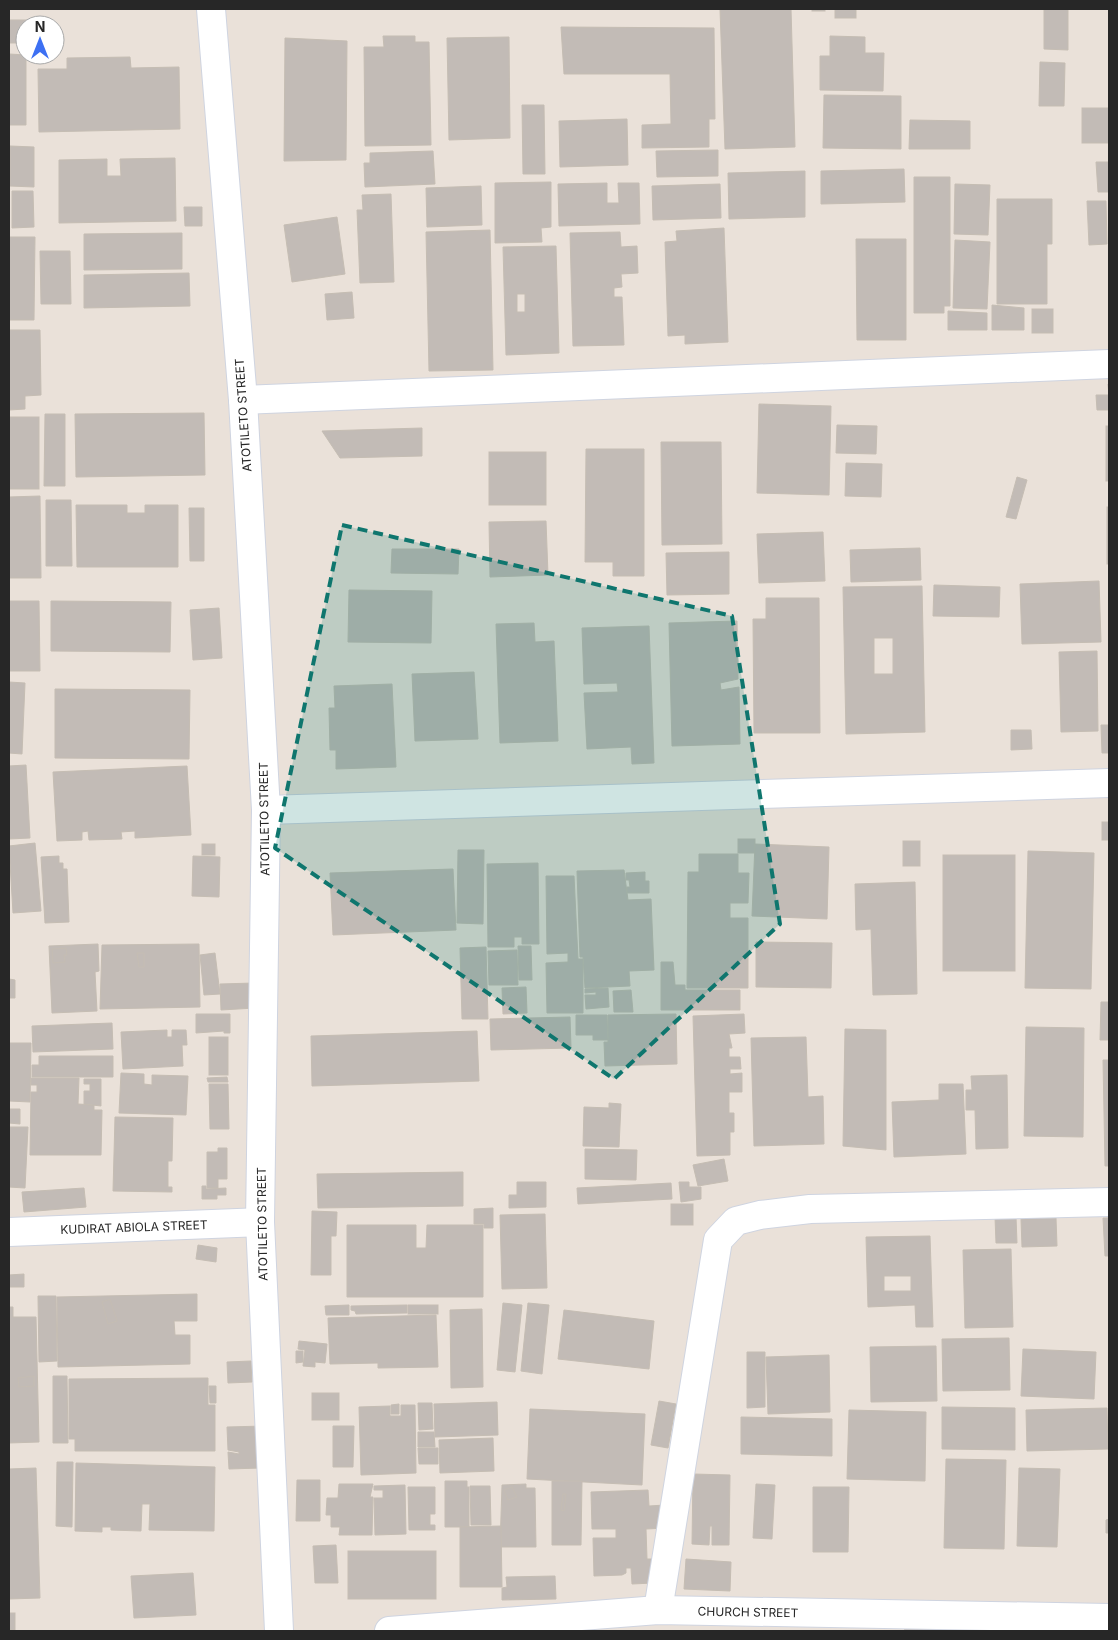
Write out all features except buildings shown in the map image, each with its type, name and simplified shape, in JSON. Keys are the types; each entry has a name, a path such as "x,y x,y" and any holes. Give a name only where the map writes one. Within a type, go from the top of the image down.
{"street":[{"name":"ATOTILETO STREET","path":"211,9 243,400 266,810 260,1222 279,1631"},
{"path":"243,400 1109,364"},
{"path":"266,810 1109,783"},
{"path":"658,1610 718,1240 736,1221 760,1215 810,1210 1109,1202"},
{"name":"KUDIRAT ABIOLA STREET","path":"9,1232 260,1222"},
{"name":"CHURCH STREET","path":"388,1631 658,1610 1109,1618"}],"highlighted area":[{"path":"342,525 732,616 780,924 614,1079 275,848"}]}
